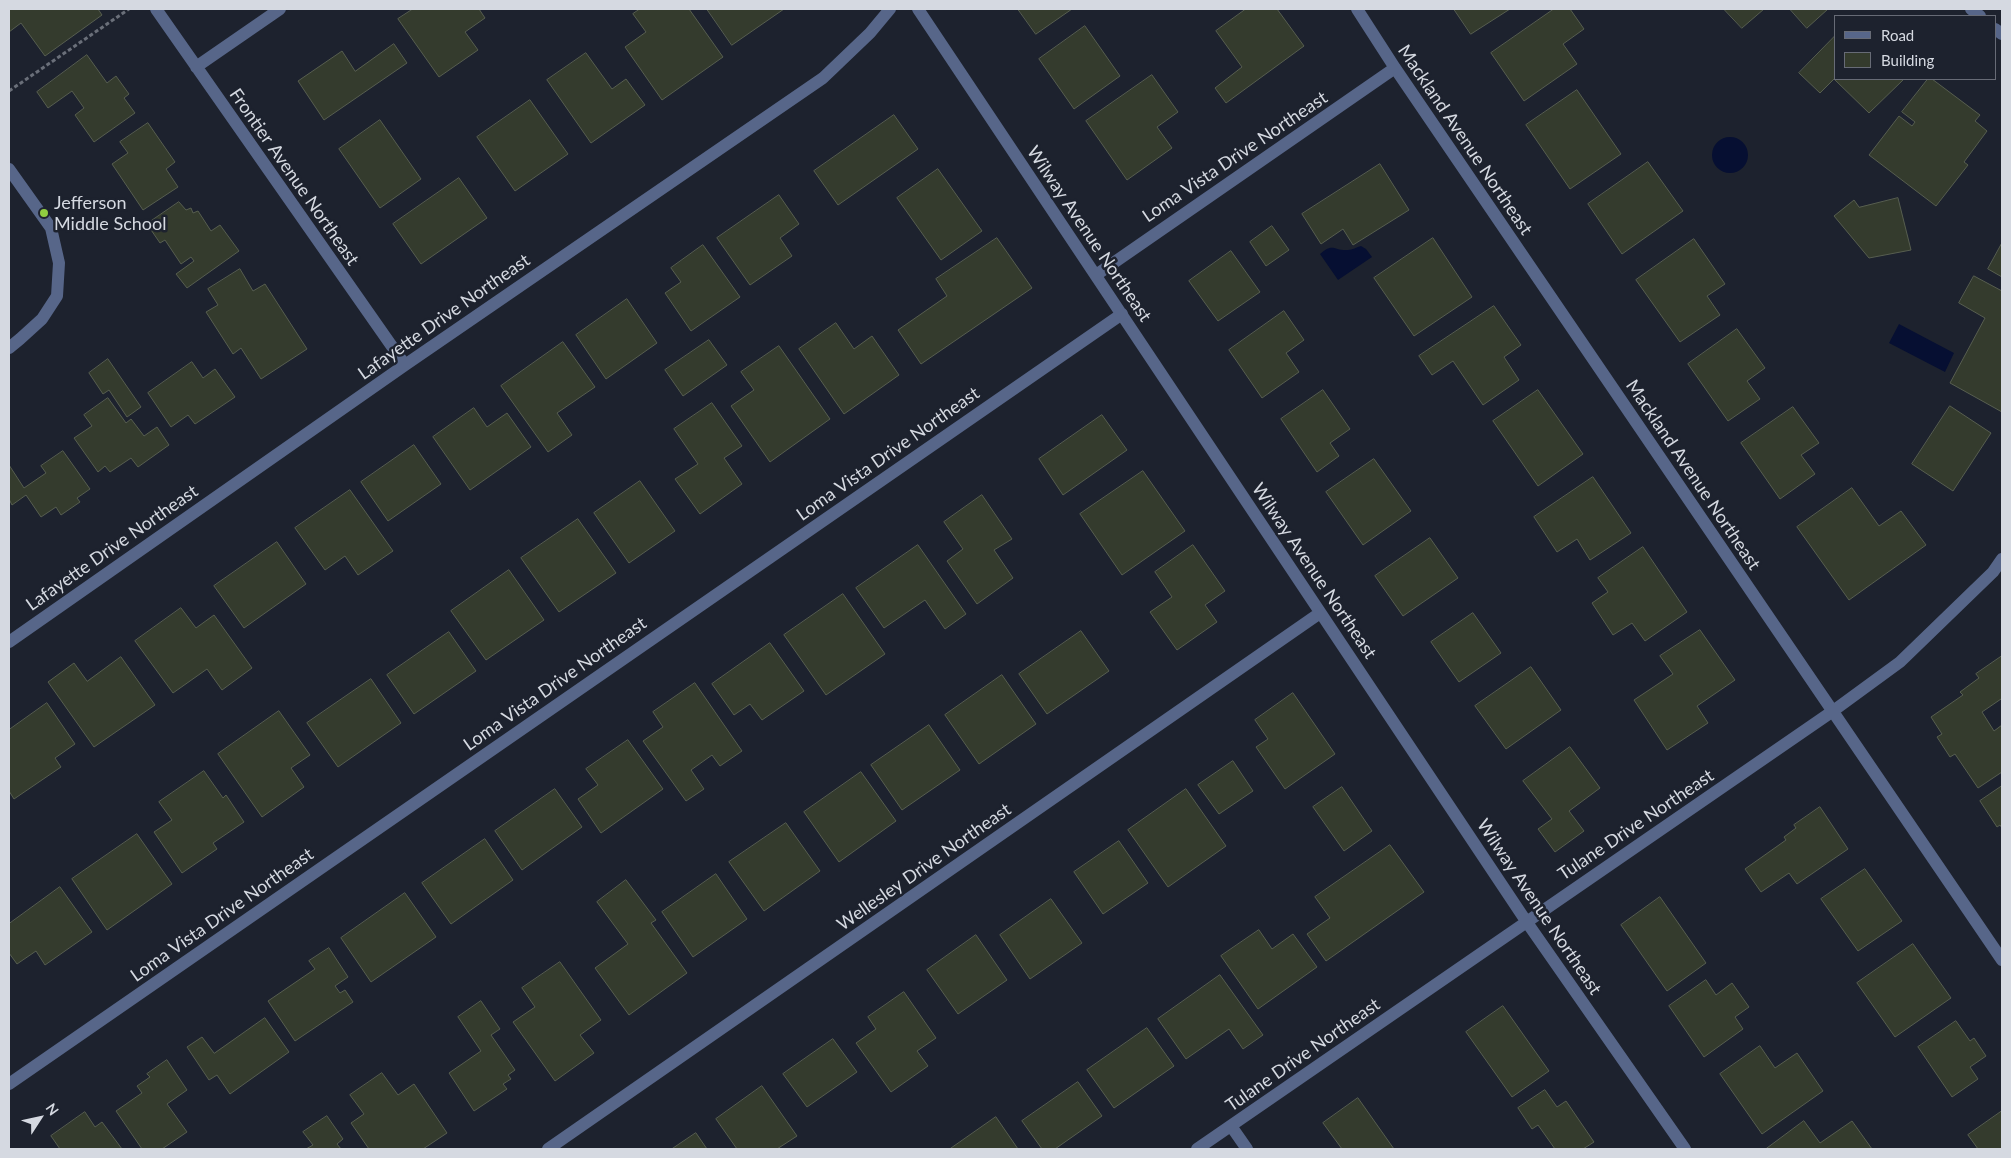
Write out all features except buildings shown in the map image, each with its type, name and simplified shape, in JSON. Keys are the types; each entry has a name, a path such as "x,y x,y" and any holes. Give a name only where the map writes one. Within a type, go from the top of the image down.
{"street":[{"name":"Frontier Avenue Northeast","path":"156,9 404,365"},
{"path":"196,68 280,9"},
{"name":"Lafayette Drive Northeast","path":"9,642 404,365 823,78 870,33 890,9"},
{"name":"Wilway Avenue Northeast","path":"918,9 1526,921 1685,1149"},
{"name":"Mackland Avenue Northeast","path":"1357,9 1395,68 2002,960"},
{"name":"Loma Vista Drive Northeast","path":"1096,275 1395,68"},
{"path":"9,169 51,228 59,263 57,296 42,319 9,348"},
{"name":"Loma Vista Drive Northeast","path":"9,1084 1122,314"},
{"name":"Tulane Drive Northeast","path":"1197,1149 1833,711 1900,662 1993,572 2002,559"},
{"name":"Wellesley Drive Northeast","path":"548,1149 1320,613"},
{"path":"1231,1126 1247,1149"}],"path":[{"path":"9,91 129,9"}],"water":[{"path":"1730,137 1743,142 1748,155 1743,168 1730,173 1717,168 1712,155 1717,142"},
{"path":"1361,246 1372,257 1338,280 1320,254 1328,248 1351,250"},
{"path":"1899,324 1954,353 1945,372 1889,343"}],"place":[{"name":"Jefferson Middle School","path":"44,213"}]}
